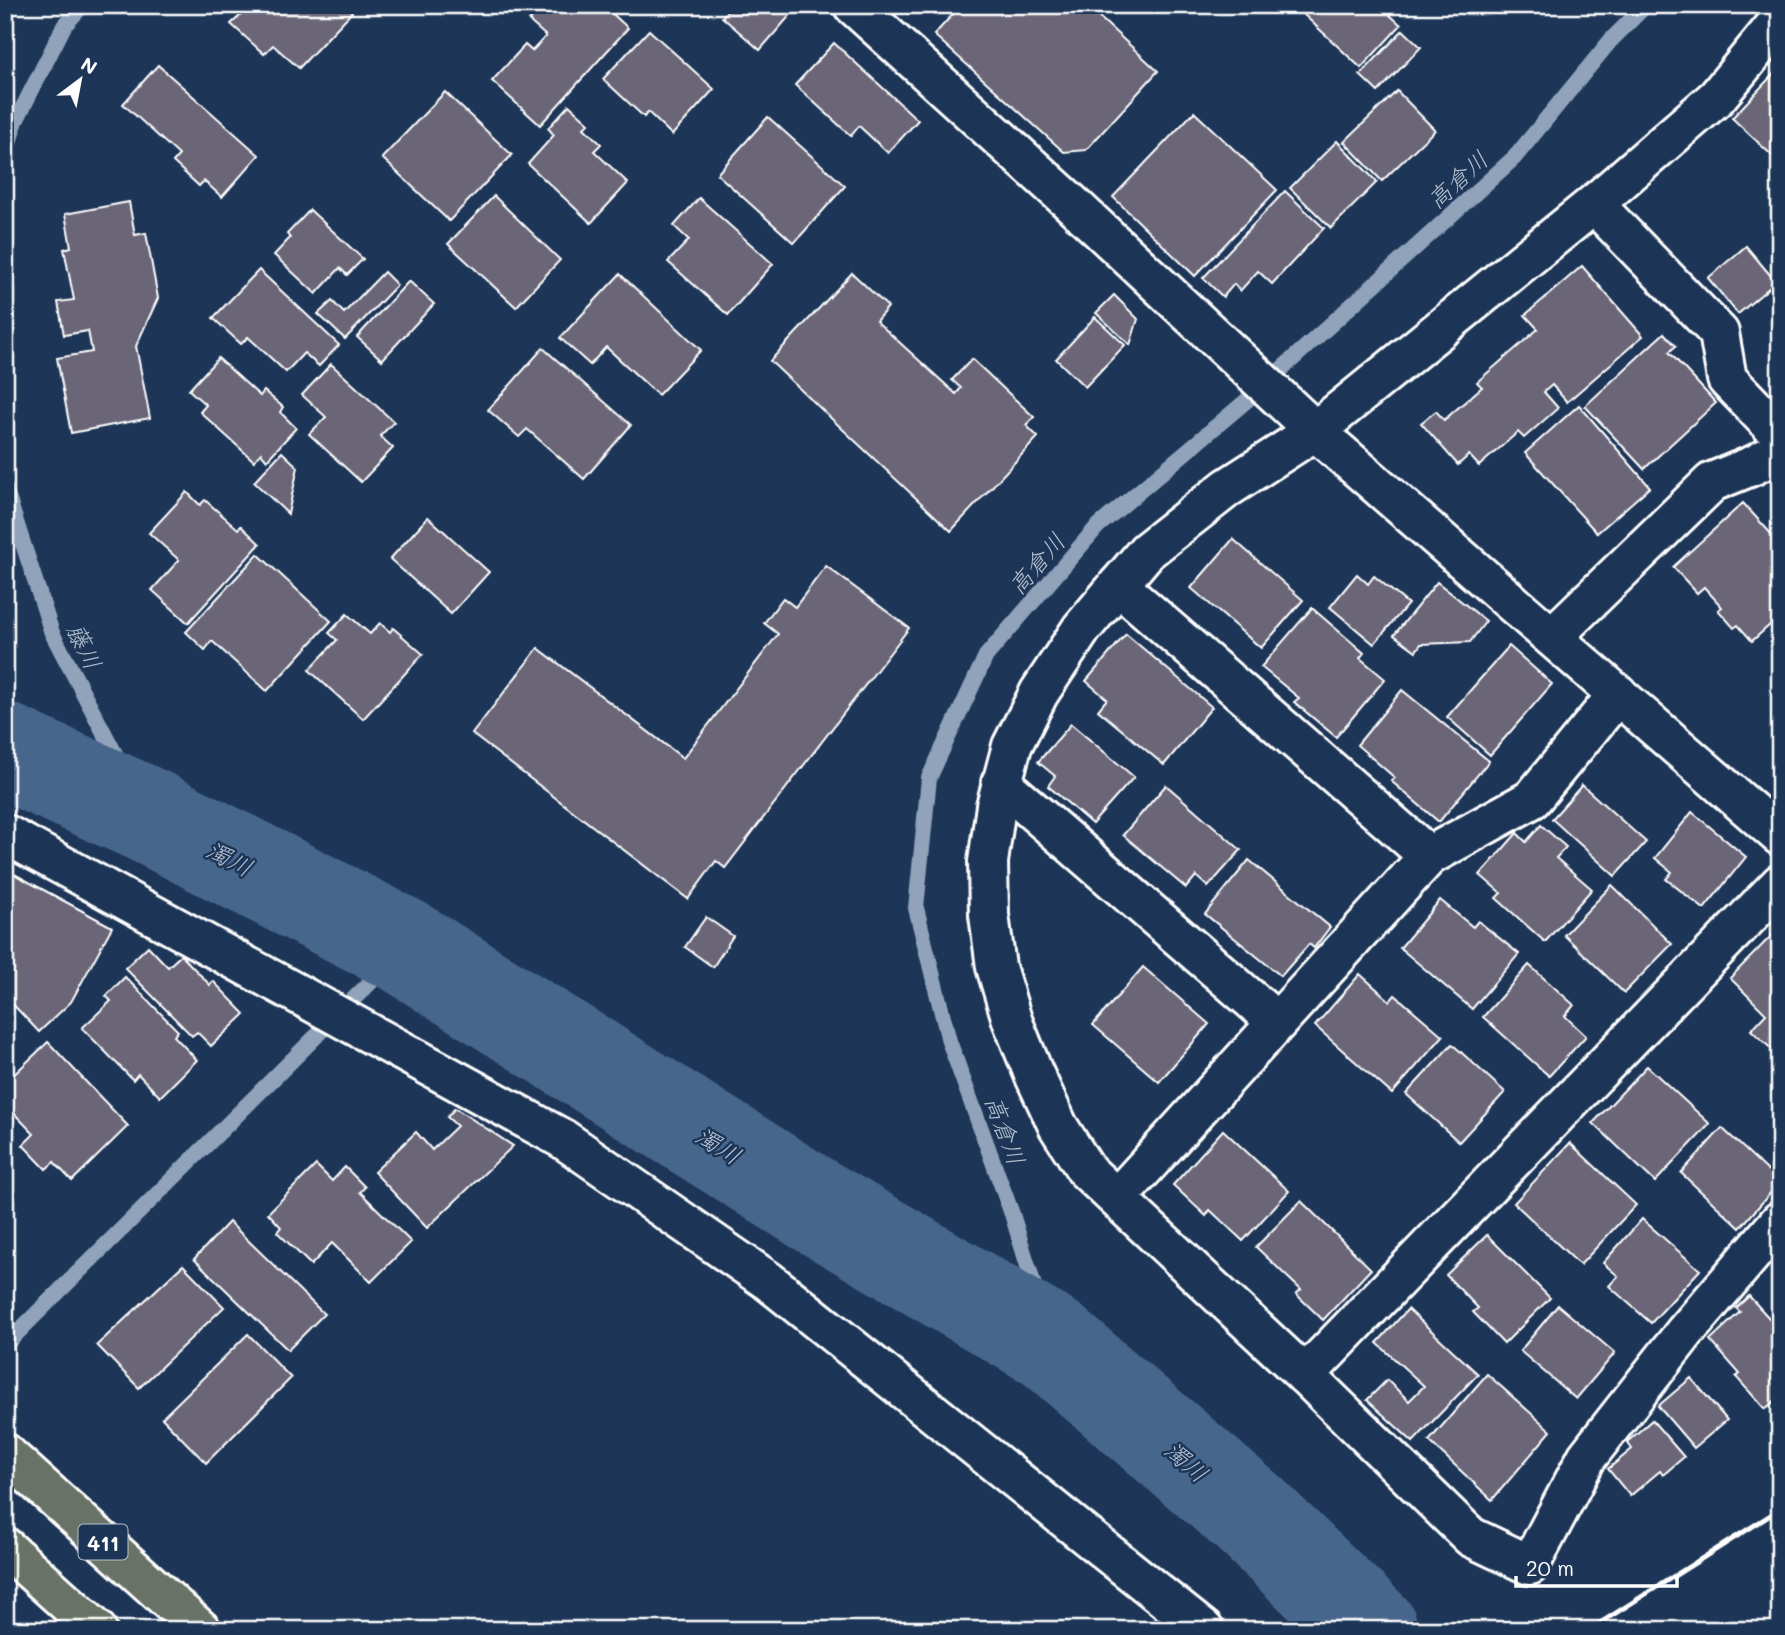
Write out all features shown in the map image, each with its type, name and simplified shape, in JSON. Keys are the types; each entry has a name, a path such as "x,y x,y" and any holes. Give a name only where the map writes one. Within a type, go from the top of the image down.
{"highway":[{"name":"411","path":"5,1453 201,1630"},
{"path":"5,1548 97,1630"}],"street":[{"path":"853,5 1069,201 1303,420 1780,836"},
{"path":"1780,20 1717,97 1594,204 1303,420 1227,488 1147,551 1082,628 1039,693 1012,746 1001,783 988,862 989,915 996,967 1012,1020 1058,1126 1086,1170 1305,1375 1471,1537 1530,1565 1587,1457 1685,1332 1780,1221"},
{"path":"1594,204 1719,333 1727,379 1780,434"},
{"path":"1552,638 1712,482 1754,466 1780,451"},
{"path":"1118,585 1429,856"},
{"path":"1117,1198 1429,856 1532,799 1618,694"},
{"path":"1001,783 1277,1022"},
{"path":"5,835 310,1002 326,1007 563,1139 766,1280 1204,1630"},
{"path":"1305,1375 1780,884"}],"building":[{"path":"230,5 345,5 352,12 299,68 273,45 264,54 231,24 241,15"},
{"path":"544,5 603,5 628,28 540,125 492,81 525,45 532,51 546,36 529,21"},
{"path":"724,5 799,5 760,50 722,17 729,9"},
{"path":"961,5 1086,5 1158,71 1086,150 1064,152 934,35"},
{"path":"1309,5 1379,5 1401,25 1361,68 1302,13"},
{"path":"649,30 714,89 672,135 648,112 644,117 603,79"},
{"path":"1403,30 1421,47 1378,92 1360,75"},
{"path":"834,43 918,120 888,153 859,126 851,136 795,85"},
{"path":"158,65 259,155 222,197 204,181 199,186 173,162 179,155 123,104"},
{"path":"1780,67 1780,163 1732,118"},
{"path":"1397,91 1435,130 1382,181 1344,142"},
{"path":"445,92 512,155 449,221 382,158"},
{"path":"569,105 589,123 584,128 601,144 594,151 628,183 591,223 528,164 554,135 548,128"},
{"path":"1194,112 1277,190 1195,276 1113,197"},
{"path":"768,117 845,186 794,243 717,174"},
{"path":"1337,141 1377,182 1331,228 1290,188"},
{"path":"1285,191 1324,228 1272,284 1258,271 1240,291 1234,284 1223,297 1203,278"},
{"path":"494,196 560,260 516,307 448,244"},
{"path":"699,198 773,264 728,315 668,262 689,240 674,226"},
{"path":"129,202 135,235 146,233 158,298 136,346 150,418 71,433 57,358 92,352 88,331 64,335 58,302 74,300 64,249 71,247 65,214"},
{"path":"310,210 363,259 347,275 340,268 316,294 274,255 290,238 287,234"},
{"path":"1746,246 1776,282 1738,314 1708,278"},
{"path":"1582,266 1643,336 1567,402 1552,385 1544,392 1558,408 1524,438 1518,432 1479,466 1469,455 1458,465 1421,423 1436,411 1444,420 1482,387 1477,382 1538,329 1525,315"},
{"path":"259,270 339,345 319,366 304,353 286,372 248,337 241,344 213,318"},
{"path":"384,272 397,285 345,339 318,314 332,301 344,313"},
{"path":"852,273 888,307 876,321 956,394 961,388 952,380 972,359 1034,417 1026,425 1038,437 951,531 770,361"},
{"path":"620,274 701,350 658,395 606,347 590,365 560,338"},
{"path":"409,281 434,304 382,360 357,337"},
{"path":"1114,295 1138,319 1130,345 1096,313"},
{"path":"1095,317 1125,345 1085,387 1056,359"},
{"path":"1664,333 1676,346 1669,352 1716,403 1644,469 1585,406"},
{"path":"543,348 631,425 584,479 527,429 519,437 488,410"},
{"path":"218,358 260,396 264,391 283,407 280,412 296,428 267,460 261,453 254,461 200,412 206,405 189,390"},
{"path":"331,364 394,422 380,436 393,448 361,482 309,434 326,417 302,395"},
{"path":"1579,405 1650,487 1597,533 1525,453"},
{"path":"282,452 298,467 288,514 254,482"},
{"path":"187,492 200,505 205,500 238,529 241,526 260,544 188,623 152,590 179,560 149,533"},
{"path":"1743,503 1774,537 1780,531 1780,635 1771,624 1752,641 1738,625 1734,628 1718,610 1722,607 1704,587 1697,593 1673,567"},
{"path":"428,517 489,572 451,614 390,559"},
{"path":"1233,539 1303,600 1261,648 1191,588"},
{"path":"258,554 331,621 267,691 212,641 205,650 186,632"},
{"path":"826,566 909,628 725,868 716,861 688,899 472,734 538,648 683,758 778,634 764,623 783,598 795,607"},
{"path":"1357,574 1368,584 1374,576 1408,604 1374,644 1330,607"},
{"path":"1437,582 1486,621 1470,642 1421,644 1416,651 1394,635"},
{"path":"1312,608 1364,653 1360,658 1385,679 1336,737 1294,702 1299,698 1261,667"},
{"path":"347,614 370,634 380,623 390,632 393,628 423,654 363,719 309,670 337,640 329,633"},
{"path":"1126,634 1212,707 1164,765 1098,710 1107,699 1086,681"},
{"path":"1509,646 1552,684 1490,755 1447,717"},
{"path":"1402,690 1489,761 1439,822 1391,781 1395,778 1357,745"},
{"path":"1071,724 1134,777 1092,824 1048,786 1055,776 1038,762"},
{"path":"1166,785 1241,850 1208,887 1196,876 1186,888 1123,835"},
{"path":"1582,785 1646,842 1615,876 1552,819"},
{"path":"1692,812 1746,857 1704,909 1666,879 1672,872 1655,858"},
{"path":"1541,825 1566,847 1556,858 1592,889 1545,942 1496,898 1501,893 1480,875 1517,833 1526,842"},
{"path":"1249,860 1330,927 1314,948 1309,944 1281,976 1205,914"},
{"path":"5,869 112,927 71,1002 39,1032 5,996"},
{"path":"1612,885 1672,944 1624,993 1564,935"},
{"path":"1440,900 1473,927 1478,921 1519,954 1472,1009 1400,948"},
{"path":"706,917 733,936 713,967 685,947"},
{"path":"1780,927 1780,1057 1751,1030 1766,1014 1730,978"},
{"path":"148,946 168,967 181,955 210,985 213,981 245,1014 211,1046 197,1032 192,1036 125,968"},
{"path":"1529,965 1574,1005 1565,1016 1586,1036 1549,1076 1483,1017"},
{"path":"1143,967 1209,1024 1159,1082 1093,1025"},
{"path":"1360,974 1390,1001 1395,995 1443,1036 1392,1094 1315,1026"},
{"path":"125,977 178,1031 174,1036 197,1060 160,1097 138,1074 133,1080 82,1028 111,1001 106,996"},
{"path":"48,1042 128,1126 72,1181 54,1162 46,1169 23,1145 34,1134 5,1104 5,1083"},
{"path":"1452,1044 1505,1092 1459,1142 1406,1094"},
{"path":"1647,1066 1710,1124 1655,1182 1593,1123"},
{"path":"455,1108 513,1146 427,1228 374,1172 416,1132 432,1150 457,1126 447,1117"},
{"path":"1722,1128 1780,1182 1740,1228 1681,1173"},
{"path":"1223,1130 1289,1191 1243,1241 1210,1210 1206,1216 1173,1185"},
{"path":"1570,1143 1636,1205 1580,1265 1514,1203"},
{"path":"316,1165 332,1181 345,1167 365,1187 360,1192 411,1242 371,1282 332,1243 311,1265 277,1232 281,1227 268,1213"},
{"path":"1301,1201 1371,1269 1323,1320 1296,1294 1301,1290 1256,1247"},
{"path":"1642,1219 1700,1270 1651,1323 1609,1286 1618,1276 1603,1263"},
{"path":"229,1222 324,1314 288,1350 194,1259"},
{"path":"1487,1235 1550,1298 1504,1344 1473,1312 1478,1308 1446,1275"},
{"path":"183,1265 224,1307 139,1388 97,1345"},
{"path":"1749,1296 1780,1330 1780,1396 1765,1409 1736,1377 1740,1374 1710,1340 1740,1312 1736,1308"},
{"path":"1558,1305 1615,1353 1576,1399 1520,1351"},
{"path":"1408,1309 1478,1374 1413,1442 1367,1400 1387,1380 1409,1401 1424,1386 1377,1343"},
{"path":"248,1334 291,1378 206,1463 162,1418"},
{"path":"1487,1374 1551,1431 1492,1500 1429,1441"},
{"path":"1691,1378 1727,1420 1694,1448 1658,1406"},
{"path":"1652,1420 1684,1457 1663,1475 1660,1471 1630,1496 1608,1469 1632,1449 1627,1442"}],"waterway":[{"name":"藤川","path":"5,157 14,125 64,26 83,5"},
{"name":"高倉川","path":"1052,1344 1012,1214 949,1041 916,908 929,778 986,656 1097,527 1252,396 1515,157 1611,40 1646,5"},
{"name":"藤川","path":"5,488 52,633 147,815"},
{"name":"濁川","path":"5,751 147,815 406,947 811,1203 1052,1344 1250,1514 1370,1630"},
{"path":"5,1345 406,947"}],"railway":[{"path":"1589,1630 1780,1509"}]}
